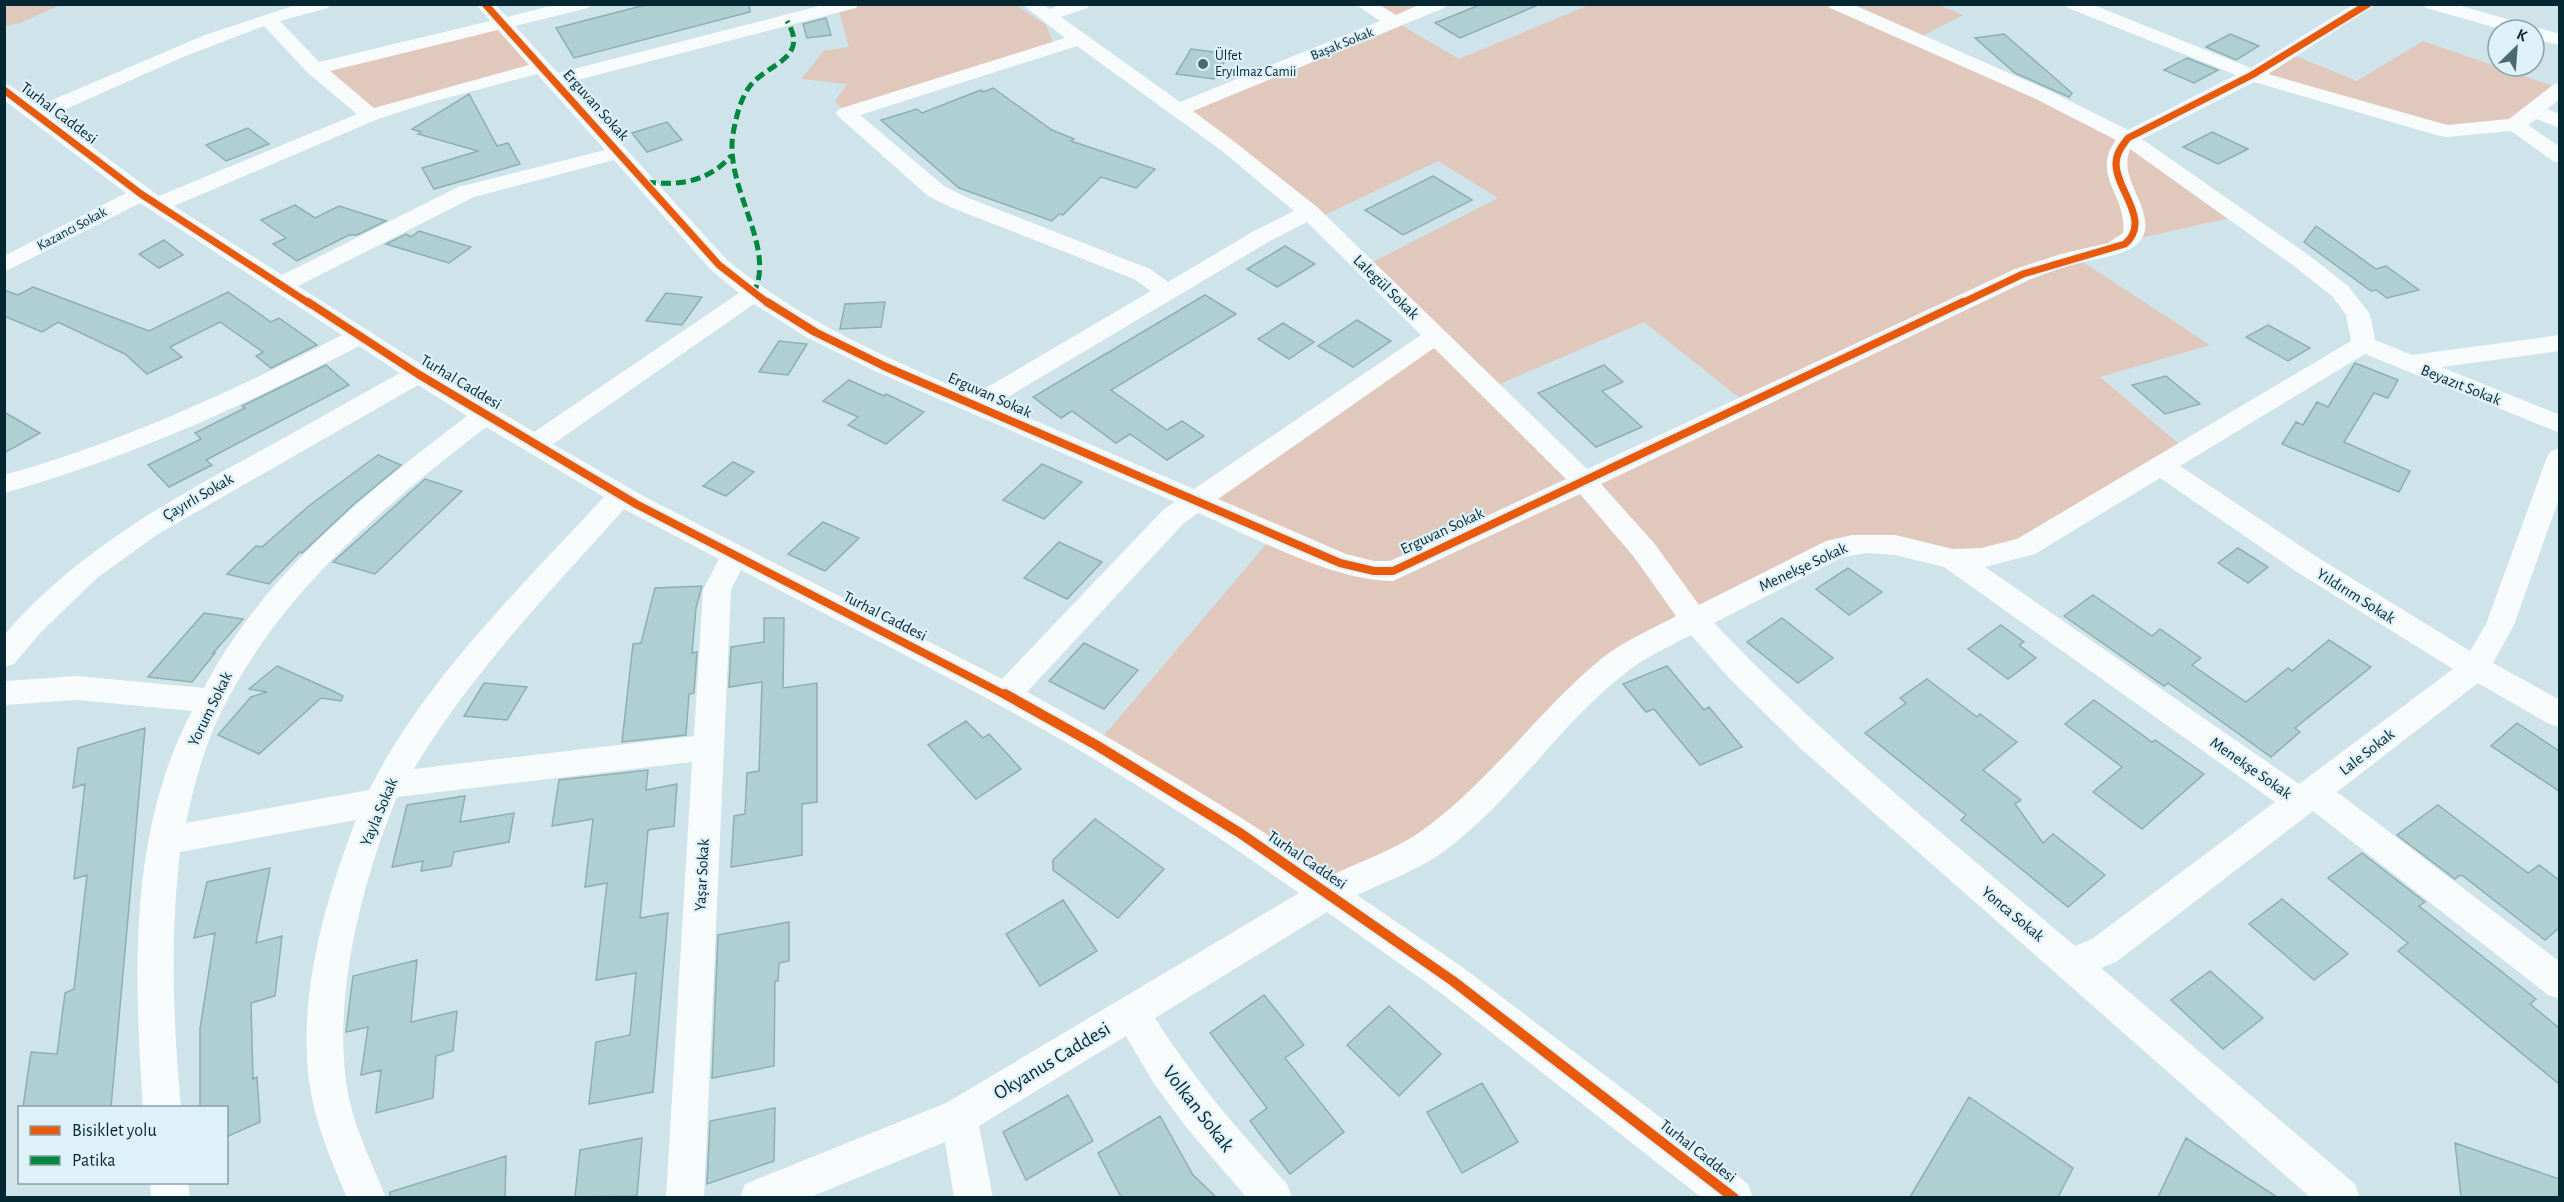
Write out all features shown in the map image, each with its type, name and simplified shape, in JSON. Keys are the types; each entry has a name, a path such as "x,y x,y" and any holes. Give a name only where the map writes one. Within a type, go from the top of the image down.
{"street":[{"path":"17,106 267,18 322,4"},
{"name":"Erguvan Sokak","path":"485,4 719,265 753,294 779,311 835,341 975,405 1340,563 1374,571 1393,571 2023,274 2074,257 2121,246 2130,240 2135,230 2134,220 2117,175 2116,157 2128,138"},
{"path":"315,69 582,4"},
{"name":"Kazancı Sokak","path":"4,265 149,199 371,115 424,98 548,74 850,4"},
{"path":"1039,10 1081,4"},
{"path":"1364,4 1395,22"},
{"name":"Başak Sokak","path":"1179,110 1438,4"},
{"path":"1836,4 2043,95 2128,138 2302,261 2340,291 2358,314 2363,336 2363,344 2025,547 1981,558 1953,559"},
{"path":"2074,4 2252,75 2447,131 2515,125 2559,89"},
{"path":"2128,138 2252,75 2368,4"},
{"path":"2432,4 2486,19"},
{"name":"Lalegül Sokak","path":"1039,10 1270,178 1309,212 1584,481 1644,550 1694,620"},
{"path":"267,18 315,69 371,115"},
{"path":"1080,39 846,113 936,191 958,202 1142,273 1167,292"},
{"name":"Turhal Caddesi","path":"17,106 149,199 418,374 621,496 1006,695 1088,740 1231,827 1453,981 1734,1197"},
{"path":"2533,110 2559,122"},
{"path":"2515,125 2559,157"},
{"path":"281,285 466,192 619,153"},
{"path":"975,405 1262,236 1309,212"},
{"path":"535,444 753,294"},
{"path":"4,484 88,458 222,405 360,336"},
{"path":"1006,695 1174,516 1436,336"},
{"path":"2408,364 2559,343"},
{"name":"Beyazıt Sokak","path":"2363,344 2559,425"},
{"name":"Çayırlı Sokak","path":"4,656 56,596 124,542 189,501 418,374"},
{"name":"Yorum Sokak","path":"162,1106 156,1046 154,965 156,904 164,841 181,773 212,701 237,655 270,609 304,571 371,506 485,415"},
{"name":"Lale Sokak","path":"2071,963 2104,951 2475,669 2500,625 2559,458"},
{"name":"Yıldırım Sokak","path":"2161,466 2348,592 2475,669 2559,715"},
{"name":"Yayla Sokak","path":"367,1197 346,1150 331,1100 324,1042 327,990 337,942 366,836 384,793 452,688 621,496"},
{"name":"Menekşe Sokak","path":"1329,893 1395,862 1429,843 1452,826 1505,777 1592,683 1629,655 1836,548 1856,543 1875,542 1953,559 2307,798 2559,983"},
{"name":"Yaşar Sokak","path":"685,1197 717,590 734,556"},
{"name":"Yonca Sokak","path":"1694,620 1742,672 1811,739 2341,1197"},
{"path":"4,693 77,688 212,701"},
{"path":"164,841 384,793 708,747"},
{"name":"Okyanus Caddesi","path":"759,1197 959,1117 1329,893"},
{"name":"Volkan Sokak","path":"1132,1013 1166,1069 1199,1114 1273,1197"},
{"path":"959,1117 974,1197"}],"shaded area":[{"path":"4,5 60,5 20,23 5,26"},
{"path":"822,5 1016,5 1046,25 1053,43 846,113 835,101 847,84 801,79 824,51 849,47 838,8 827,11"},
{"path":"1364,5 1446,5 1401,25 1459,59 1589,5 1939,5 1963,15 1917,39 2073,109 2239,216 2130,240 2075,257 2210,345 2100,377 2186,450 2003,554 1875,542 1629,655 1505,777 1329,893 1096,745 1274,535 1195,501 1436,337 1365,266 1498,198 1438,161 1316,219 1179,110 1387,32 1394,23","holes":["1644,322 1747,404 1584,481 1490,388"]},
{"path":"502,24 542,67 371,115 315,69"},
{"path":"2423,41 2486,63 2486,78 2530,78 2559,88 2515,125 2447,131 2252,75 2288,53 2357,81"}],"building":[{"path":"649,4 749,4 750,12 574,58 556,28"},
{"path":"1482,4 1538,5 1460,38 1435,23"},
{"path":"826,18 831,35 807,38 803,24"},
{"path":"2004,34 2072,93 2069,97 2015,73 1975,38"},
{"path":"2230,34 2259,46 2236,60 2206,47"},
{"name":"Ülfet Eryılmaz Camii","path":"1191,49 1229,54 1214,79 1176,74"},
{"path":"2187,58 2218,70 2194,83 2164,70"},
{"path":"993,88 1052,130 1074,139 1071,141 1155,169 1136,188 1101,177 1063,215 1059,214 1052,221 959,188 881,120 917,109 922,113 981,90 983,92"},
{"path":"469,94 497,146 508,143 520,164 434,189 422,168 478,151 418,134 421,132 412,129"},
{"path":"667,122 682,140 647,152 632,133"},
{"path":"248,128 269,144 226,161 206,145"},
{"path":"2212,132 2248,149 2218,164 2183,147"},
{"path":"1433,176 1472,200 1403,235 1365,210"},
{"path":"295,205 315,218 339,206 386,221 357,235 349,235 297,261 273,244 286,238 261,220"},
{"path":"2316,226 2376,269 2386,266 2419,290 2387,298 2376,290 2371,291 2304,242"},
{"path":"419,231 471,247 449,263 386,244 406,234 411,237"},
{"path":"164,240 183,255 159,268 139,254"},
{"path":"1285,246 1315,264 1277,287 1247,269"},
{"path":"33,287 149,331 228,292 271,322 279,318 317,345 271,368 256,356 263,352 220,322 170,347 182,357 147,374 125,354 58,322 42,332 4,316 4,290 18,295"},
{"path":"666,293 702,297 682,325 646,321"},
{"path":"1205,295 1236,314 1111,390 1167,430 1182,421 1204,436 1167,460 1130,434 1116,443 1072,411 1061,418 1033,397"},
{"path":"885,302 881,327 840,329 845,304"},
{"path":"1357,320 1391,341 1353,367 1318,346"},
{"path":"1283,323 1314,342 1289,359 1258,339"},
{"path":"2268,325 2310,348 2288,361 2246,337"},
{"path":"779,341 807,344 788,375 759,372"},
{"path":"2355,363 2398,380 2388,398 2374,393 2344,442 2410,471 2399,492 2282,444 2296,422 2303,425 2317,402 2328,407"},
{"path":"326,365 349,385 206,460 212,465 169,487 148,465 201,439 195,433 245,408 242,406"},
{"path":"1604,365 1623,382 1602,391 1642,427 1596,447 1538,393"},
{"path":"2166,376 2200,404 2165,414 2132,385"},
{"path":"849,380 924,412 886,444 848,425 858,417 823,401"},
{"path":"4,412 40,433 4,453"},
{"path":"378,455 401,465 354,504 302,553 300,552 269,584 227,574 256,546 262,547 310,505"},
{"path":"733,462 754,472 726,496 703,486"},
{"path":"1042,464 1082,482 1044,519 1003,500"},
{"path":"425,479 462,491 375,574 333,562"},
{"path":"823,522 859,538 825,571 788,554"},
{"path":"1059,542 1102,562 1067,599 1024,578"},
{"path":"2238,548 2268,567 2248,583 2218,563"},
{"path":"1848,568 1882,592 1849,615 1816,589"},
{"path":"702,586 696,608 692,653 697,652 694,693 689,694 686,735 622,742 633,644 641,643 655,588"},
{"path":"2093,595 2152,636 2160,629 2201,658 2192,665 2246,702 2288,668 2292,671 2329,640 2371,667 2295,728 2300,732 2271,757 2168,683 2164,686 2064,616"},
{"path":"204,613 243,619 213,653 215,653 192,682 148,677"},
{"path":"764,618 784,618 783,688 817,683 817,802 802,804 802,855 731,867 734,816 745,814 747,773 759,771 762,682 729,687 731,647 764,642"},
{"path":"1782,618 1833,658 1798,683 1747,642"},
{"path":"2001,625 2024,642 2019,645 2036,658 2008,679 1968,649"},
{"path":"1084,643 1138,670 1104,709 1049,681"},
{"path":"277,666 343,696 341,701 321,698 259,754 218,735 251,697 267,692 249,689"},
{"path":"1667,666 1704,710 1709,707 1742,747 1700,765 1654,709 1646,712 1623,684"},
{"path":"1927,679 1977,717 1980,714 2017,742 1983,770 2021,800 2015,804 2043,843 2053,834 2105,875 2068,907 1961,820 1966,815 1865,733 1906,703 1900,698"},
{"path":"484,683 527,687 507,720 464,716"},
{"path":"2094,700 2152,742 2155,740 2204,774 2142,829 2093,792 2122,767 2065,724"},
{"path":"966,721 983,738 989,734 1021,769 976,799 928,745"},
{"path":"2517,723 2559,751 2559,791 2491,746"},
{"path":"145,728 111,1106 23,1106 31,1052 57,1054 65,993 74,989 87,875 74,879 85,784 73,788 78,748"},
{"path":"648,770 646,790 677,784 674,826 648,830 640,918 668,913 653,1092 589,1104 596,1042 630,1035 636,973 596,980 607,883 585,887 593,819 552,826 559,780"},
{"path":"465,796 460,822 514,813 509,842 454,852 451,866 421,871 423,861 392,867 407,805"},
{"path":"2438,805 2528,873 2539,865 2559,880 2559,928 2545,940 2463,876 2460,875 2455,879 2397,835"},
{"path":"1095,819 1164,869 1118,918 1053,870 1053,860"},
{"path":"2362,853 2425,902 2419,906 2536,999 2530,1004 2559,1028 2559,1084 2398,951 2408,943 2328,878"},
{"path":"270,868 256,943 282,936 275,996 251,1003 253,1079 257,1077 260,1122 228,1136 228,1106 200,1106 200,1029 215,933 194,938 207,882"},
{"path":"2282,899 2348,954 2314,980 2249,924"},
{"path":"1063,900 1097,951 1040,986 1006,934"},
{"path":"789,922 789,961 779,963 778,981 775,981 774,1066 712,1078 718,935"},
{"path":"417,960 411,1022 457,1011 453,1051 436,1056 433,1098 376,1113 381,1070 361,1075 368,1027 346,1032 353,976"},
{"path":"2210,971 2263,1018 2223,1049 2171,1000"},
{"path":"1264,995 1304,1045 1285,1058 1344,1132 1290,1174 1250,1121 1267,1108 1210,1033"},
{"path":"1389,1006 1441,1054 1399,1096 1347,1045"},
{"path":"1482,1083 1518,1142 1462,1173 1427,1112"},
{"path":"1068,1095 1093,1141 1026,1180 1003,1132"},
{"path":"1969,1097 2073,1168 2058,1197 1910,1197"},
{"path":"775,1108 774,1161 707,1184 710,1121"},
{"path":"1160,1116 1193,1175 1216,1197 1121,1197 1098,1153"},
{"path":"642,1138 637,1196 575,1197 580,1150"},
{"path":"2186,1138 2277,1197 2158,1197"},
{"path":"2455,1143 2559,1179 2559,1197 2461,1197"},
{"path":"506,1156 505,1197 390,1197 390,1192"}],"marked path":[{"path":"753,294 760,281 761,266 758,247 733,169 731,153 734,128 749,87 761,75 784,59 794,45 795,35 787,21"},
{"path":"646,182 670,184 693,181 714,172 731,156"}],"cycle path":[{"path":"485,4 719,265 781,312 815,332 886,367 1340,563 1374,571 1393,571 2023,274 2063,260 2123,245 2134,233 2136,222 2122,187 2116,163 2119,150 2128,138 2252,75 2368,4"},
{"path":"4,90 141,194 485,415 636,504 1006,695 1096,745 1240,833 1453,981 1734,1198"}],"place":[{"name":"Ülfet Eryılmaz Camii","path":"1203,64"}]}
